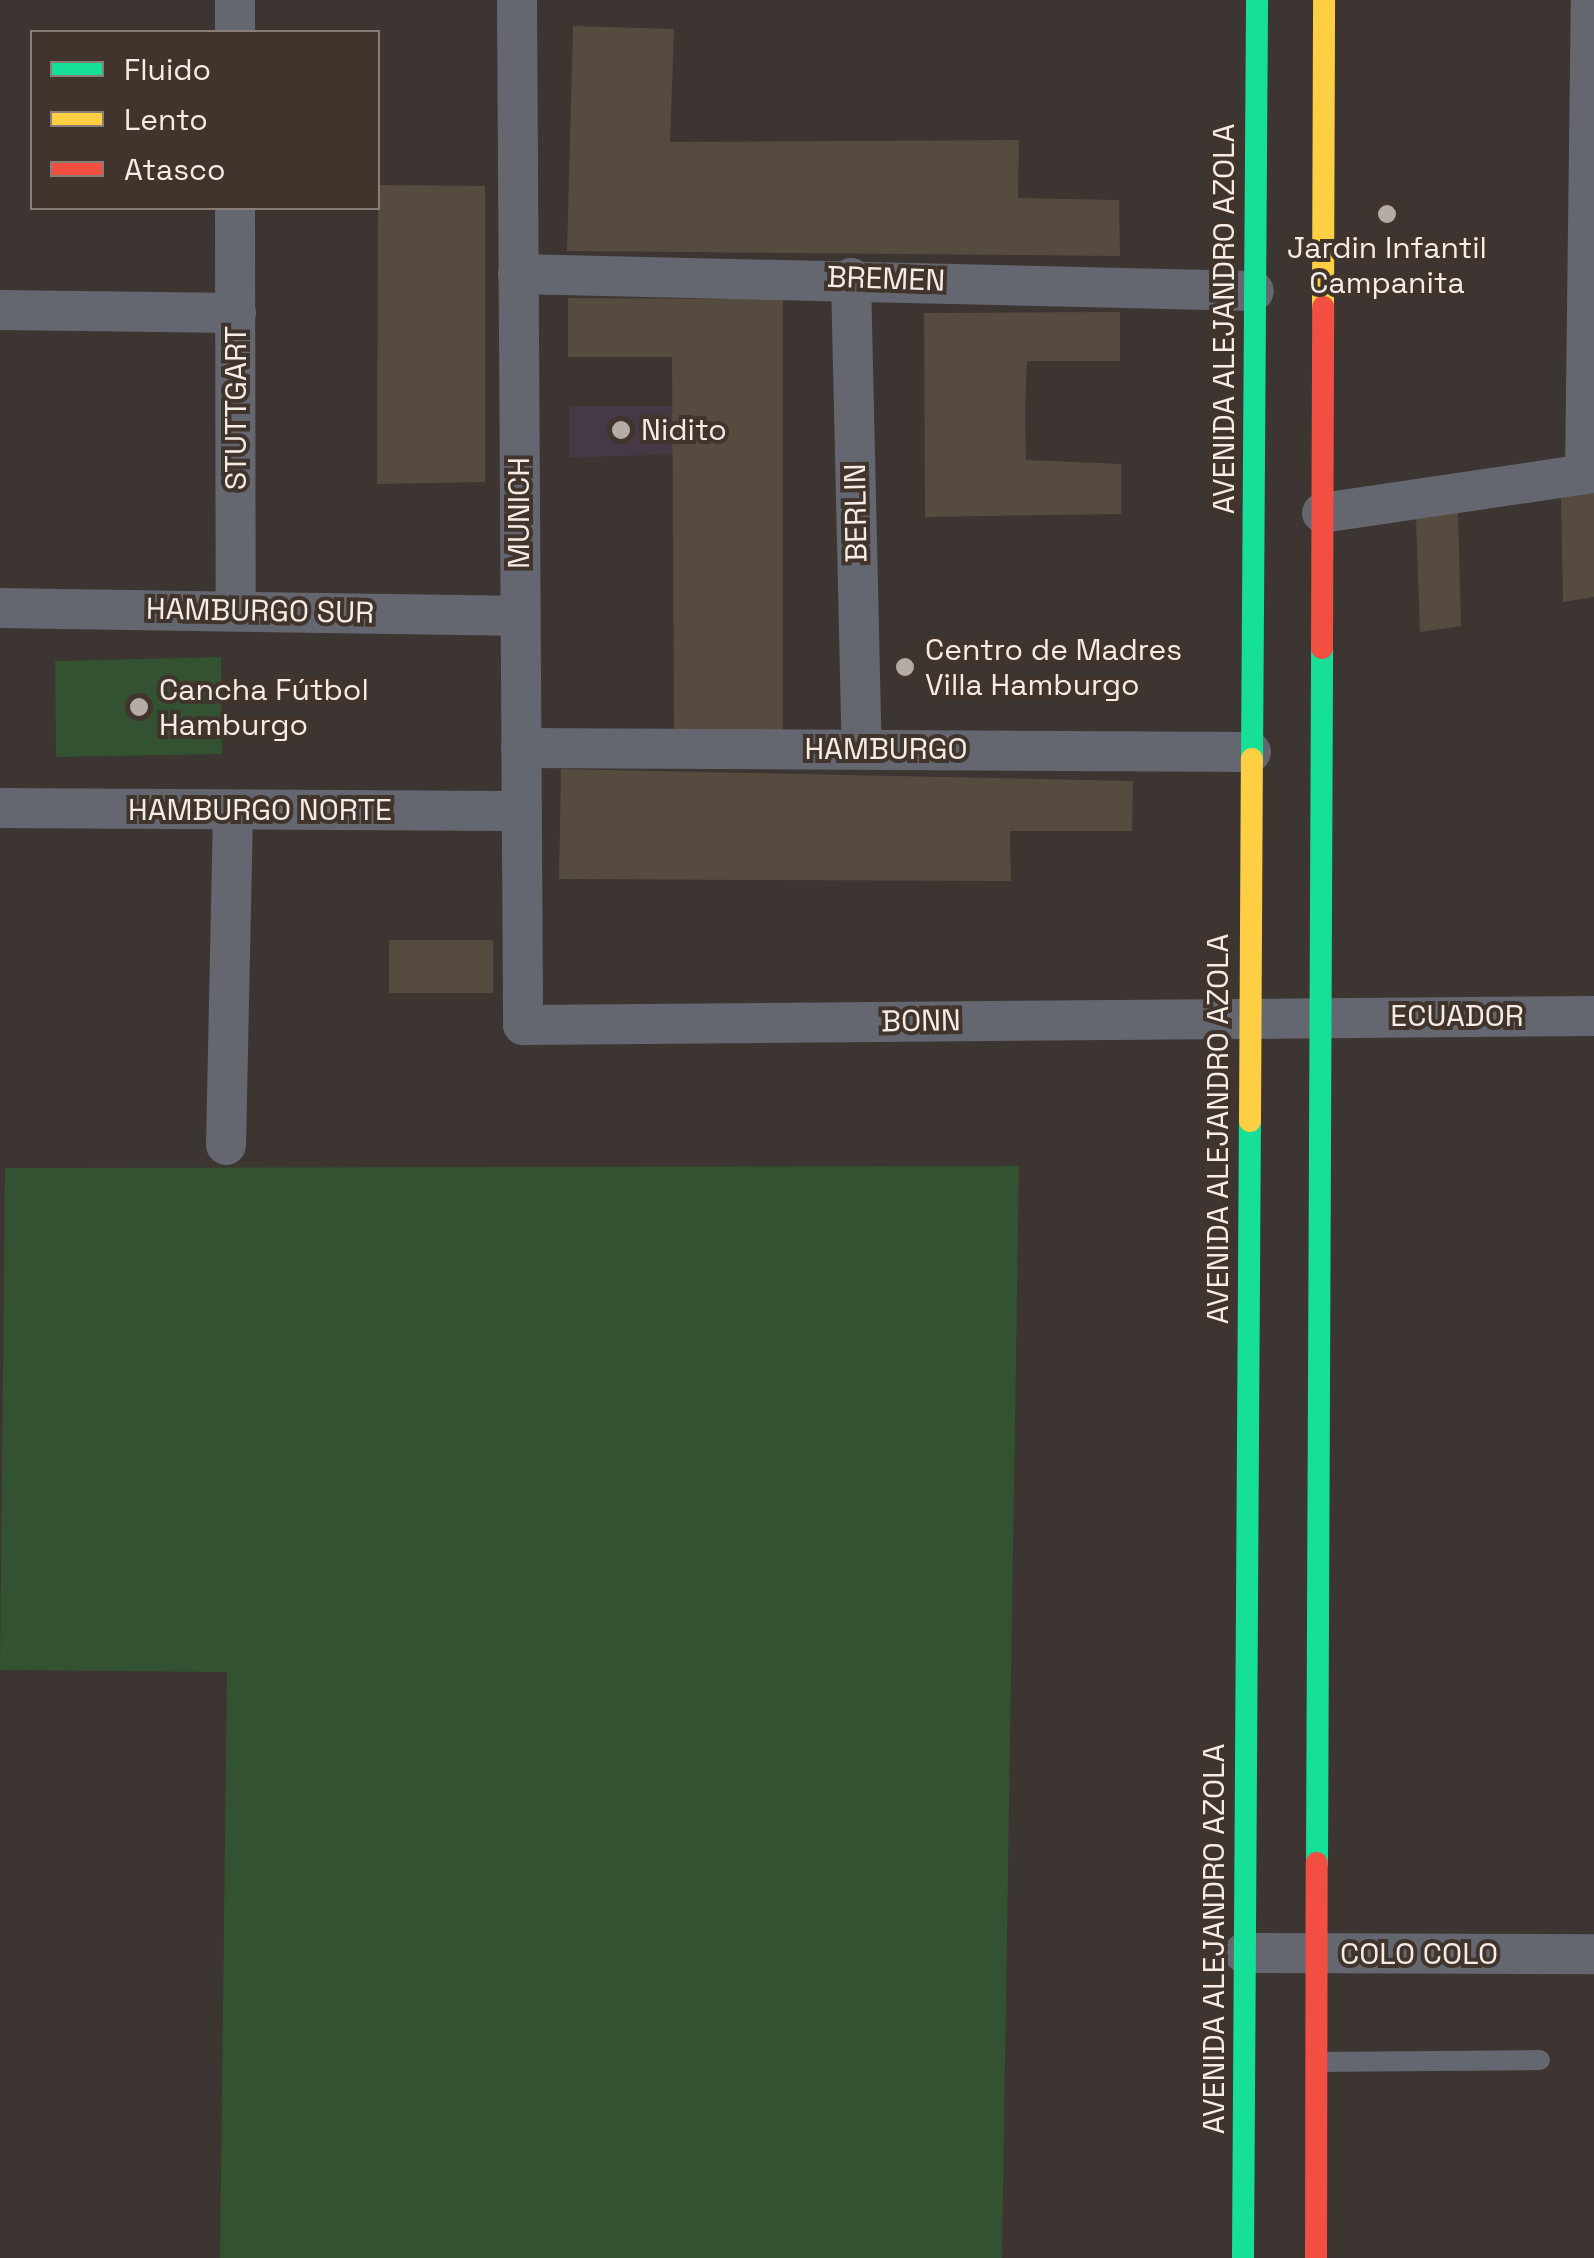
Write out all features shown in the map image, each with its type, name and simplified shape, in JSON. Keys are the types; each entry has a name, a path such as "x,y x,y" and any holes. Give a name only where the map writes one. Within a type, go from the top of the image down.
{"main road":[{"name":"AVENIDA ALEJANDRO AZOLA","path":"1243,2258 1257,0"},
{"path":"1316,2258 1324,0"}],"street":[{"path":"235,0 235,30"},
{"name":"MUNICH","path":"516,0 523,1025"},
{"path":"1322,513 1590,473 1591,0"},
{"name":"STUTTGART","path":"236,210 236,609"},
{"name":"BREMEN","path":"518,274 851,278 1254,291"},
{"name":"BERLIN","path":"851,278 862,748"},
{"path":"0,310 236,313"},
{"name":"HAMBURGO SUR","path":"0,608 520,616"},
{"name":"HAMBURGO","path":"520,748 1250,752"},
{"name":"HAMBURGO NORTE","path":"0,808 521,812"},
{"path":"226,1145 232,810"},
{"name":"ECUADOR","path":"1320,1016 1594,1016"},
{"name":"BONN","path":"523,1025 1320,1016"},
{"name":"COLO COLO","path":"1244,1953 1594,1954"}],"lane":[{"path":"1317,2062 1540,2060"}],"shaded area":[{"name":"Nidito","path":"569,406 673,406 673,454 569,458"}],"green space":[{"name":"Cancha Fútbol Hamburgo","path":"221,657 222,754 56,757 55,661"},
{"path":"1019,1166 1002,2258 220,2258 227,1672 0,1670 5,1168"}],"building":[{"path":"573,26 674,29 670,142 1019,140 1018,198 1119,200 1120,256 567,251"},
{"path":"380,185 485,186 485,482 377,484"},
{"path":"568,298 783,299 783,732 674,733 672,357 568,357"},
{"path":"1120,312 1120,361 1027,361 1025,411 1026,460 1121,464 1121,514 925,517 924,313"},
{"path":"1594,489 1594,597 1563,602 1561,496"},
{"path":"1458,512 1461,626 1420,632 1416,519"},
{"path":"561,769 1133,781 1132,831 1010,831 1011,881 559,879"},
{"path":"389,940 493,940 493,993 389,993"}],"traffic: fast":[{"path":"1252,759 1257,0"},
{"path":"1317,1863 1322,648"},
{"path":"1243,2258 1250,1121"}],"traffic: slow":[{"path":"1323,307 1324,0"},
{"path":"1250,1121 1252,759"}],"traffic: jam":[{"path":"1322,648 1323,307"},
{"path":"1316,2258 1317,1863"}],"place":[{"name":"Jardin Infantil Campanita","path":"1387,214"},
{"name":"Nidito","path":"621,430"},
{"name":"Centro de Madres Villa Hamburgo","path":"905,667"},
{"name":"Cancha Fútbol Hamburgo","path":"139,707"}]}
